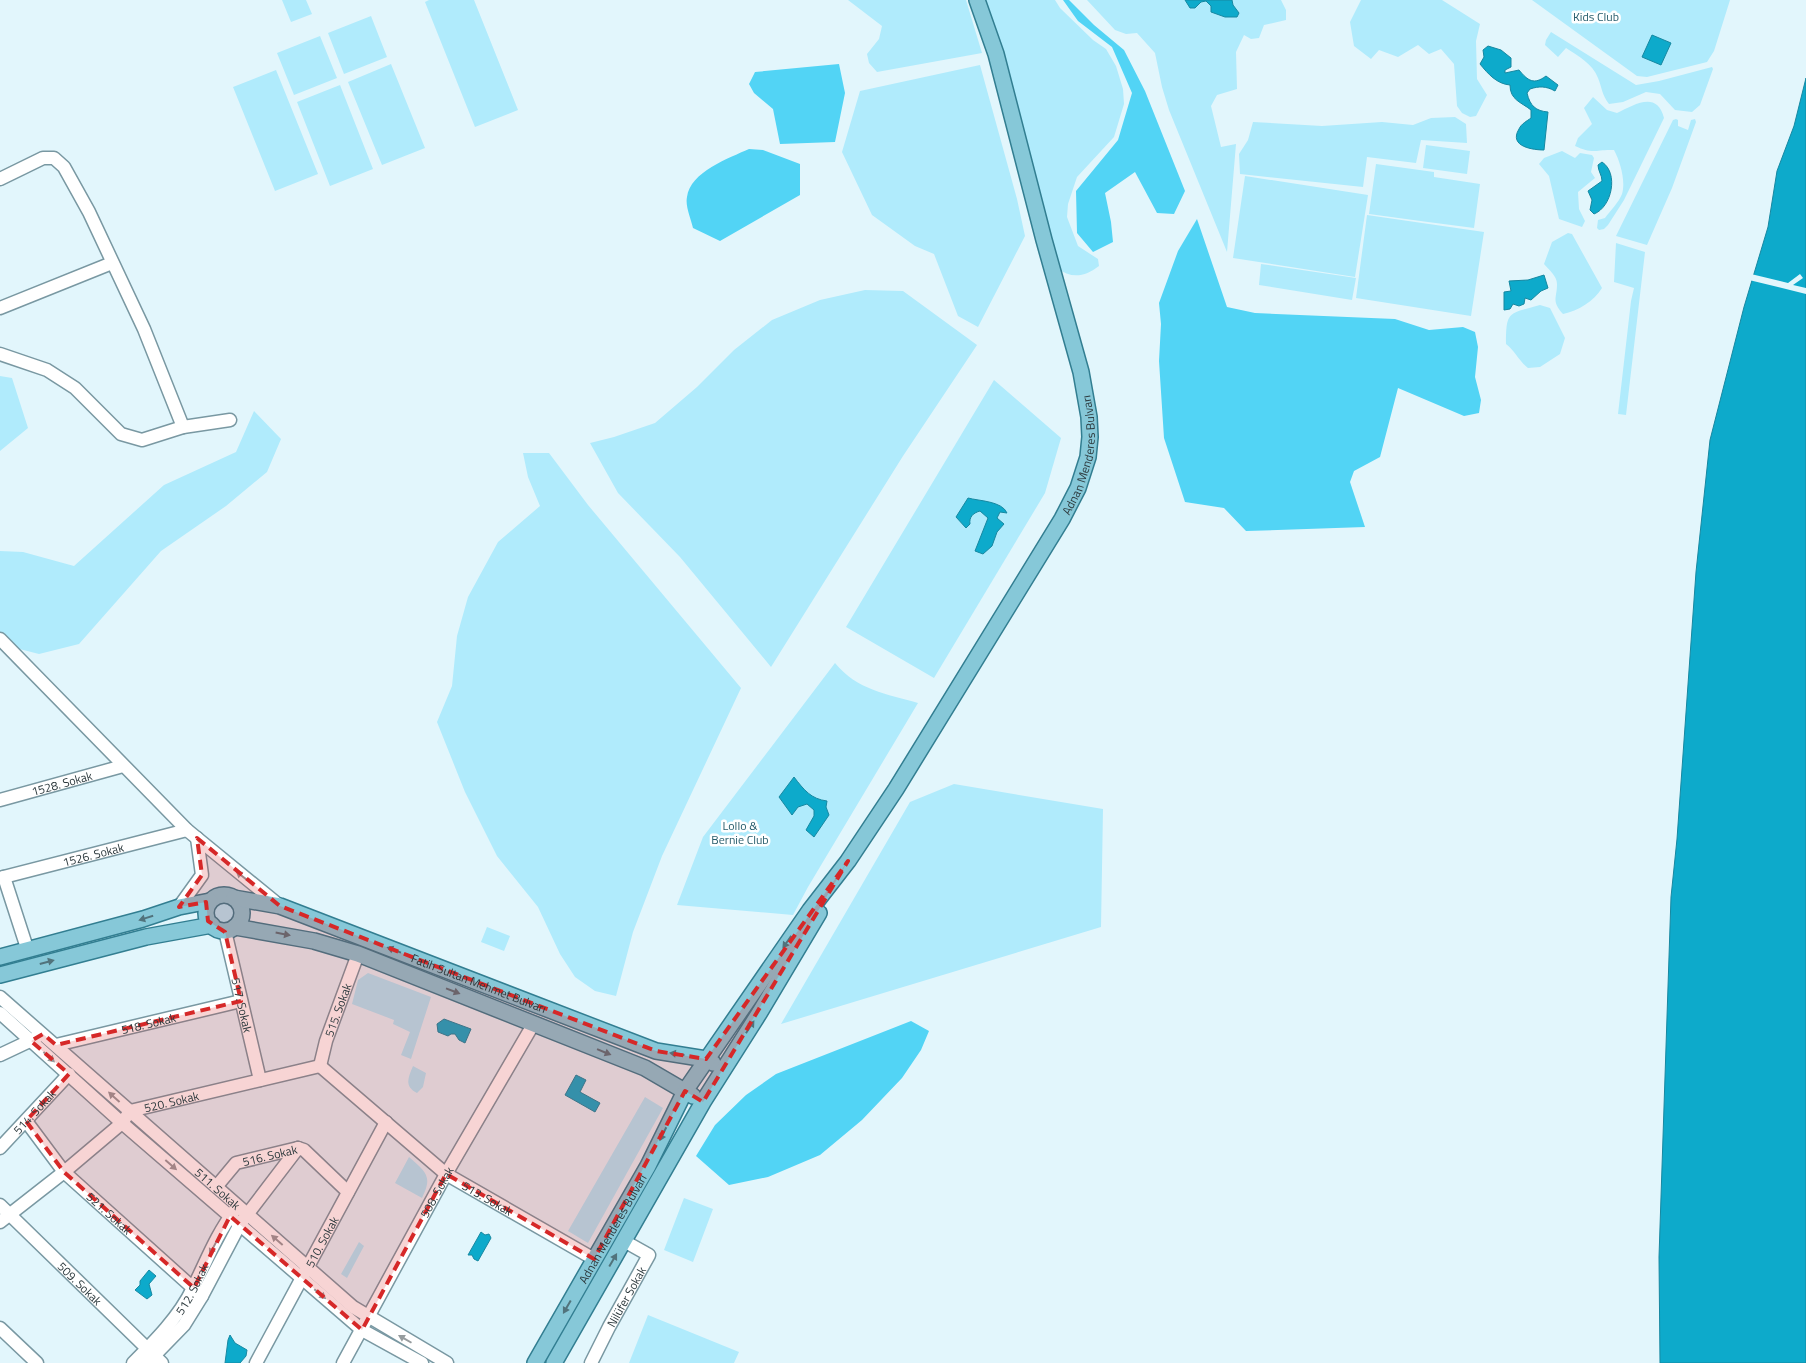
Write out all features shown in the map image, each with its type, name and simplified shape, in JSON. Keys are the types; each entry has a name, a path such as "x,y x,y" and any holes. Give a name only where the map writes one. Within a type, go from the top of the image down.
{"main road":[{"name":"Adnan Menderes Bulvarı","path":"535,1363 648,1166 685,1090 810,910 848,861 896,789 1062,519 1078,488 1088,457 1090,437 1089,417 1081,372 1044,240 996,54 977,0"},
{"name":"Adnan Menderes Bulvarı","path":"554,1363 703,1102 760,1012 848,861"},
{"name":"Fatih Sultan Mehmet Bulvarı","path":"0,957 27,948 143,919 179,907 210,901 222,895 280,906 656,1051 706,1058 723,1068"},
{"path":"210,901 206,911 207,916 224,928 241,918 241,907 234,898"},
{"name":"Fatih Sultan Mehmet Bulvarı","path":"0,975 146,937 224,928 254,929 314,941 358,954 645,1068 703,1102"}],"street":[{"path":"0,179 43,158 54,158 64,167 75,185 144,329 183,427"},
{"path":"0,308 112,263"},
{"path":"0,354 47,370 75,388 121,434 142,440 183,427 230,420"},
{"path":"0,639 192,834 280,906"},
{"name":"1528. Sokak","path":"0,800 123,766"},
{"path":"179,907 202,875 192,834"},
{"name":"1526. Sokak","path":"2,878 192,834"},
{"path":"2,878 27,948"},
{"name":"517. Sokak","path":"224,928 260,1080"},
{"name":"515. Sokak","path":"320,1066 326,1041 358,954"},
{"name":"511. Sokak","path":"0,996 216,1187 239,1215"},
{"name":"518. Sokak","path":"56,1045 241,1001"},
{"name":"511. Sokak","path":"0,1013 122,1123 239,1215 305,1273 362,1330 422,1363"},
{"name":"508. Sokak","path":"344,1363 446,1174 534,1023"},
{"path":"0,1055 43,1034"},
{"name":"520. Sokak","path":"3,1214 64,1172 122,1123 130,1111 320,1066"},
{"name":"513. Sokak","path":"320,1066 446,1174 594,1259"},
{"name":"514. Sokak","path":"0,1148 69,1074"},
{"name":"521. Sokak","path":"26,1121 64,1172 198,1292"},
{"name":"510. Sokak","path":"256,1363 386,1122"},
{"name":"516. Sokak","path":"216,1187 236,1163 298,1148 304,1150 348,1192"},
{"name":"512. Sokak","path":"133,1363 152,1357 184,1325 198,1292 239,1215 298,1148"},
{"name":"509. Sokak","path":"3,1214 152,1357"},
{"name":"Nilüfer Sokak","path":"592,1363 648,1255 624,1241"},
{"name":"511. Sokak","path":"305,1273 369,1318 448,1363"},
{"path":"0,1328 37,1363"}],"highlighted area":[{"path":"197,838 280,906 656,1051 706,1059 848,861 703,1102 685,1091 594,1259 446,1174 362,1330 230,1216 194,1288 64,1172 26,1121 69,1074 31,1041 43,1034 56,1045 241,1001 225,932 208,921 206,902 179,907 202,875"}],"green space":[{"path":"282,0 306,0 312,14 291,22"},
{"path":"429,0 474,0 518,110 475,127 425,2"},
{"path":"848,0 966,0 982,53 877,72 869,63 867,54 879,39 882,26"},
{"path":"985,0 1055,0 1060,8 1093,40 1106,49 1116,66 1123,89 1124,104 1114,137 1077,177 1068,204 1067,217 1078,246 1098,259 1099,266 1094,270 1073,275 1062,272 1057,268"},
{"path":"1087,0 1281,0 1286,10 1286,20 1264,25 1259,38 1251,39 1244,35 1236,52 1237,89 1217,95 1211,106 1221,147 1236,144 1227,252 1169,110 1155,53 1137,33 1126,34 1115,30"},
{"path":"1361,0 1442,0 1480,24 1476,41 1477,79 1487,95 1476,116 1470,117 1462,113 1457,106 1454,64 1441,49 1429,54 1418,45 1398,57 1379,50 1371,59 1354,46 1350,22"},
{"name":"Kids Club","path":"1532,0 1730,0 1714,51 1707,62 1647,77 1637,76"},
{"path":"371,16 387,57 344,74 328,33"},
{"path":"1551,32 1636,85 1712,67 1713,69 1700,105 1692,112 1675,110 1660,94 1646,92 1623,102 1609,104 1603,94 1596,73 1589,64 1566,48 1558,57 1545,45"},
{"path":"320,36 337,78 294,95 277,53"},
{"path":"391,64 425,148 382,165 348,82"},
{"path":"980,65 1017,199 1025,236 978,327 958,316 934,254 915,246 872,215 842,152 860,91"},
{"path":"276,70 318,174 275,191 233,87"},
{"path":"340,85 373,169 330,186 297,102"},
{"path":"1593,97 1607,110 1617,113 1637,104 1651,102 1661,109 1664,118 1624,200 1608,225 1604,229 1599,230 1597,228 1598,220 1605,218 1622,194 1623,177 1614,150 1591,151 1575,146 1578,138 1592,124 1584,108"},
{"path":"1455,117 1466,124 1467,143 1421,140 1416,163 1367,157 1363,187 1240,174 1239,154 1248,140 1253,122 1322,126 1382,122 1413,125 1431,118"},
{"path":"1695,119 1696,122 1672,188 1647,245 1616,236 1673,120 1678,120 1678,126 1688,130 1691,120"},
{"path":"1426,145 1470,151 1467,174 1423,168"},
{"path":"1562,151 1575,158 1580,153 1592,155 1594,158 1591,172 1595,178 1578,192 1579,209 1585,221 1582,227 1559,219 1549,176 1539,164 1544,158"},
{"path":"1376,164 1434,172 1434,177 1480,184 1474,228 1369,214"},
{"path":"1245,176 1368,195 1355,277 1233,258"},
{"path":"1367,215 1484,232 1471,316 1356,298"},
{"path":"1568,233 1572,234 1602,288 1585,305 1563,314 1555,299 1556,278 1544,264 1552,242"},
{"path":"1616,243 1645,252 1626,415 1618,414 1634,288 1614,282"},
{"path":"1261,264 1356,278 1352,300 1259,285"},
{"path":"865,290 903,291 977,345 903,456 771,667 680,557 618,493 590,443 655,423 697,387 734,350 772,320 820,300"},
{"path":"1540,305 1550,308 1565,338 1560,354 1540,367 1528,368 1506,344 1507,325 1511,315"},
{"path":"0,376 12,378 28,428 0,451"},
{"path":"994,380 1061,438 1045,493 934,678 846,627"},
{"path":"254,411 281,439 267,472 226,506 161,551 79,644 39,654 0,644 0,551 23,552 74,566 164,485 236,452"},
{"path":"523,453 549,453 588,505 741,688 662,856 633,932 616,996 595,991 575,977 560,954 538,907 497,856 465,792 437,722 452,686 457,636 468,597 498,542 540,506 528,477"},
{"name":"Lollo & Bernie Club","path":"835,663 853,679 873,690 918,703 793,915 677,905 703,837"},
{"path":"954,784 1103,809 1101,927 781,1024 910,802"},
{"path":"224,903 231,906 234,913 231,920 224,923 217,920 214,913 217,906"},
{"path":"487,927 510,936 504,951 481,942"},
{"path":"368,973 431,997 411,1059 401,1055 410,1032 393,1024 394,1020 352,1004 358,980"},
{"path":"413,1066 426,1073 423,1087 417,1093 410,1088 408,1081"},
{"path":"645,1097 663,1108 588,1243 568,1231"},
{"path":"409,1157 426,1175 427,1184 422,1198 395,1183"},
{"path":"684,1198 713,1209 693,1262 664,1250"},
{"path":"359,1242 364,1246 347,1278 341,1274"},
{"path":"648,1315 739,1352 734,1363 629,1363"}],"shaded area":[{"path":"1063,0 1069,0 1094,25 1124,50 1145,91 1185,191 1174,214 1157,213 1135,172 1105,193 1113,242 1093,252 1077,233 1076,191 1118,140 1132,93 1112,47 1078,21"},
{"path":"1185,0 1232,0 1239,13 1237,17 1225,17 1211,12 1211,6 1206,1 1201,2 1195,8 1190,8"},
{"path":"1652,35 1671,43 1661,65 1642,57"},
{"path":"1488,46 1501,50 1511,58 1511,67 1505,70 1505,73 1519,70 1525,77 1535,81 1546,76 1558,85 1555,91 1546,87 1539,87 1530,89 1527,93 1534,107 1548,112 1544,150 1529,148 1519,144 1517,135 1520,127 1531,118 1531,110 1514,97 1510,90 1510,85 1497,81 1480,64 1484,57 1483,50"},
{"path":"839,64 845,93 835,142 780,144 773,109 754,93 749,84 755,72"},
{"path":"1806,78 1806,1363 1660,1363 1659,1257 1671,897 1677,839 1696,572 1710,440 1744,307 1768,227 1777,171 1794,126"},
{"path":"749,149 763,150 800,164 800,195 720,241 693,228 687,208 687,197 695,180 712,167"},
{"path":"1602,162 1610,174 1612,181 1611,190 1605,204 1594,214 1590,210 1592,200 1588,191 1602,181 1598,165"},
{"path":"1197,219 1227,307 1255,313 1395,319 1429,330 1463,327 1475,332 1478,347 1475,377 1481,400 1479,413 1464,416 1398,388 1380,457 1354,471 1350,482 1365,527 1246,531 1224,508 1185,502 1164,438 1159,361 1161,324 1159,303 1178,251"},
{"path":"1544,275 1548,288 1541,291 1531,300 1525,298 1524,304 1519,306 1513,304 1510,309 1504,310 1504,292 1511,291 1509,281 1528,280"},
{"path":"968,498 990,502 1000,506 1007,513 1000,512 997,518 1004,524 997,532 992,546 983,554 975,551 988,518 980,511 972,516 970,524 966,528 956,517"},
{"path":"794,777 808,793 816,798 827,801 826,807 829,815 814,837 806,830 814,816 814,810 807,804 798,807 792,815 779,797"},
{"path":"444,1019 471,1029 465,1043 459,1040 455,1034 448,1036 438,1032 437,1024"},
{"path":"911,1021 929,1031 921,1050 902,1078 862,1120 820,1155 768,1177 729,1185 696,1156 715,1125 746,1095 776,1074"},
{"path":"576,1075 586,1080 580,1092 600,1103 595,1112 565,1095"},
{"path":"481,1232 485,1235 489,1234 491,1238 478,1261 472,1255 468,1255"},
{"path":"149,1270 156,1276 149,1284 152,1295 147,1299 135,1290"},
{"path":"230,1335 235,1343 247,1350 246,1356 240,1363 225,1363"}],"pier":[{"path":"1751,274 1788,283 1800,274 1803,278 1793,285 1806,288 1806,294 1749,280"}]}
